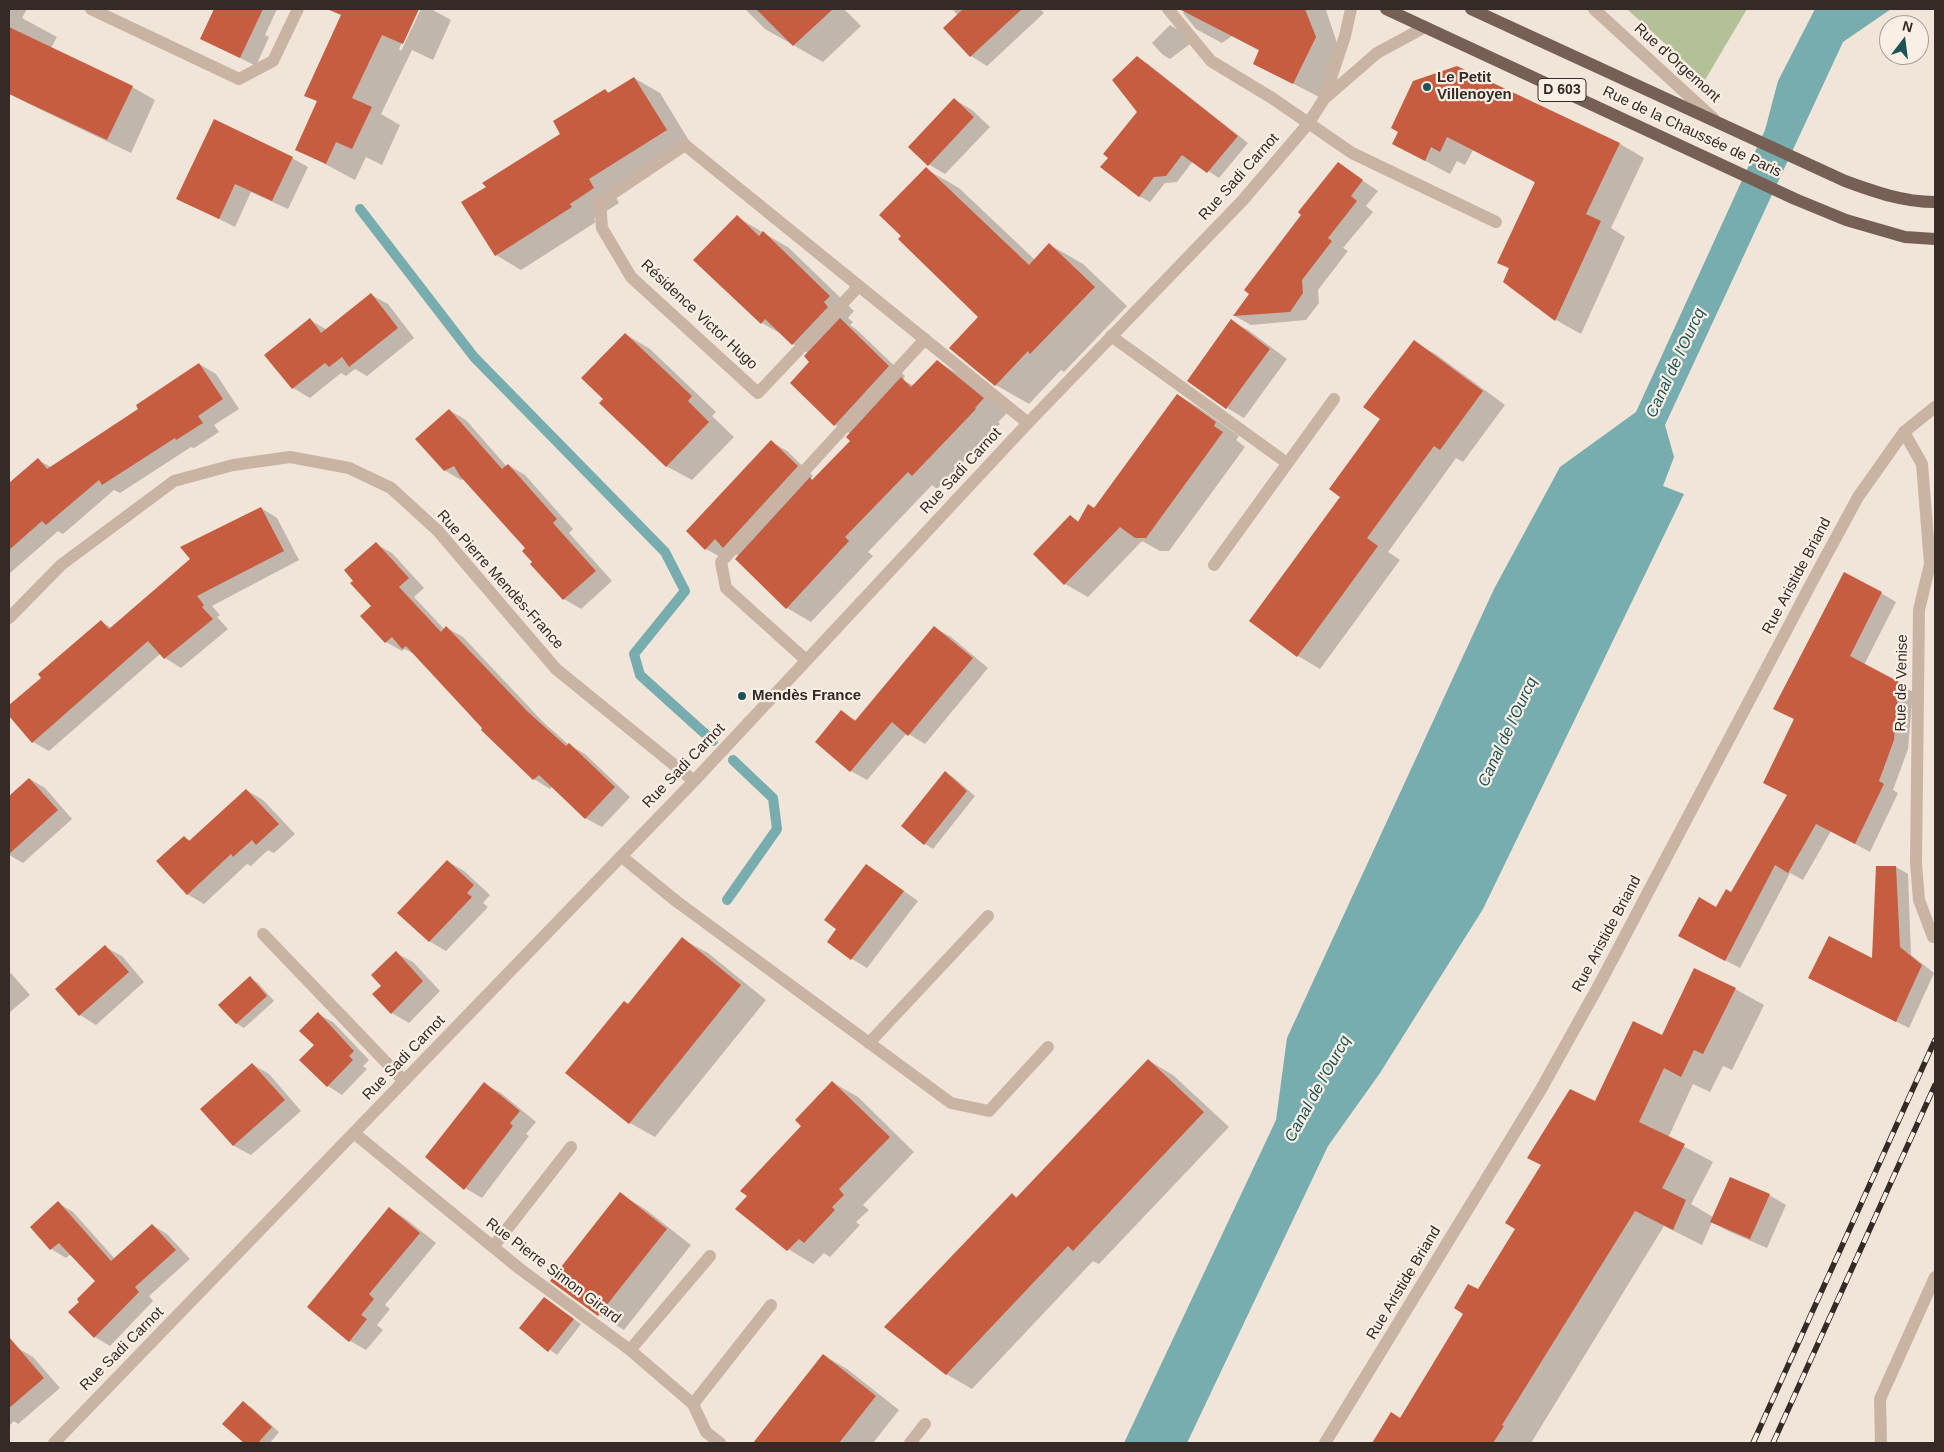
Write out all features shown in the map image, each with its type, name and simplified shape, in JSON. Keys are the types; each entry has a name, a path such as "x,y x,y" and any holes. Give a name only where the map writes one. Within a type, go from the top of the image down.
{"main road":[{"name":"Rue de la Chaussée de Paris","path":"1386,9 1796,199 1846,220 1905,237 1935,239"},
{"name":"Rue de la Chaussée de Paris","path":"1471,9 1716,121 1811,167 1883,195 1918,202 1935,202"}],"street":[{"path":"91,9 239,78 273,61 298,9"},
{"path":"1168,9 1210,61 1272,98 1352,153 1496,222"},
{"name":"Rue Sadi Carnot","path":"54,1443 694,780 1028,423 1243,200 1308,124 1324,99 1345,36 1351,9"},
{"name":"Rue d'Orgemont","path":"1594,9 1716,121"},
{"name":"Rue Sadi Carnot","path":"1324,99 1377,52 1425,27"},
{"name":"Résidence Victor Hugo","path":"858,286 758,394 631,277 602,228 600,202 685,145 1028,423"},
{"path":"1111,336 1286,463"},
{"path":"806,660 726,588 721,562 925,339"},
{"path":"1214,565 1334,398"},
{"name":"Rue Aristide Briand","path":"1325,1443 1540,1091 1599,985 1858,498 1904,432 1935,406"},
{"name":"Rue de Venise","path":"1904,432 1922,464 1930,564 1919,610 1916,863 1918,900 1933,937"},
{"name":"Rue Pierre Mendès-France","path":"9,618 62,565 174,481 232,465 290,457 349,468 390,488 438,531 556,669 694,780"},
{"path":"621,856 676,901 951,1103 989,1111 1048,1047"},
{"path":"869,1043 988,916"},
{"path":"263,934 404,1081"},
{"name":"Rue Pierre Simon Girard","path":"354,1133 493,1247 630,1350 693,1404 706,1432 720,1443"},
{"path":"493,1247 571,1147"},
{"path":"630,1350 710,1256"},
{"path":"1881,1443 1880,1400 1935,1277"},
{"path":"693,1404 771,1305"},
{"path":"910,1443 925,1424"}],"green space":[{"path":"1627,9 1747,9 1705,80"}],"water":[{"name":"Canal de l'Ourcq","path":"1815,9 1891,9 1879,15 1879,17 1843,42 1665,425 1674,457 1663,486 1684,494 1483,909 1380,1073 1328,1146 1187,1443 1124,1443 1276,1120 1287,1038 1494,589 1560,467 1636,412 1765,130 1778,81"}],"building":[{"path":"214,9 263,9 240,58 200,39"},
{"path":"327,9 419,9 403,44 382,35 352,98 372,107 352,149 336,142 326,164 295,150 317,101 304,96 341,15"},
{"path":"756,9 833,9 793,46"},
{"path":"963,9 1022,9 970,57 943,28"},
{"path":"1179,9 1305,9 1316,37 1293,84 1253,64 1259,50"},
{"path":"9,27 133,86 107,140 9,94"},
{"path":"1137,56 1238,136 1207,173 1182,155 1166,176 1154,177 1139,197 1100,167 1108,158 1103,154 1137,112 1112,80"},
{"path":"1457,66 1620,143 1586,214 1601,221 1555,321 1503,282 1509,268 1497,263 1535,182 1447,137 1440,152 1431,147 1425,161 1392,144 1398,132 1391,128 1413,81"},
{"path":"634,77 667,130 589,179 594,188 570,204 572,207 495,256 461,202 486,187 482,183 560,134 553,121 605,89 608,93"},
{"path":"954,98 974,117 928,166 908,147"},
{"path":"214,119 293,157 272,201 235,184 219,219 176,199"},
{"path":"1338,162 1363,180 1351,196 1357,201 1328,238 1332,241 1302,280 1303,293 1290,312 1233,316 1249,294 1244,290 1301,215 1298,212"},
{"path":"926,167 1029,265 1049,243 1095,287 1030,354 1028,351 995,386 949,348 978,317 898,239 901,236 879,215"},
{"path":"737,215 759,236 763,231 830,296 824,302 828,307 792,345 765,319 761,324 693,260"},
{"path":"371,293 398,328 349,367 342,357 329,367 325,363 292,389 264,355 310,318 321,333"},
{"path":"840,318 889,366 834,426 790,383 809,362 804,356"},
{"path":"1231,319 1270,349 1226,409 1187,381"},
{"path":"625,333 692,396 688,401 709,422 666,467 599,403 603,399 581,378"},
{"path":"1414,340 1483,391 1440,450 1434,446 1367,538 1378,546 1297,657 1249,621 1340,497 1329,489 1380,419 1363,407"},
{"path":"937,360 984,398 976,409 912,476 908,472 845,537 849,541 786,609 735,559 810,477 812,480 850,441 846,437 901,377 911,387"},
{"path":"199,363 223,399 198,416 203,423 176,440 175,438 102,485 99,480 46,525 42,521 9,550 9,483 38,458 47,469 138,409 136,405"},
{"path":"1177,394 1216,422 1214,426 1223,432 1146,538 1135,538 1120,527 1064,585 1033,554 1070,515 1078,522 1088,504 1094,508"},
{"path":"449,409 502,469 508,464 557,519 553,523 596,571 563,600 530,564 532,562 522,551 525,548 460,476 454,466 444,471 415,439"},
{"path":"771,440 798,466 723,548 715,539 705,550 686,531"},
{"path":"261,507 284,551 197,596 204,605 202,607 213,619 164,659 148,641 32,743 9,716 9,705 41,678 38,674 101,620 109,629 190,559 180,547"},
{"path":"376,542 409,578 399,587 441,632 446,626 528,712 566,746 569,743 615,787 585,819 539,775 533,780 481,730 482,728 406,646 402,649 392,637 385,643 360,616 371,606 350,583 353,581 344,570"},
{"path":"1844,572 1882,592 1850,656 1899,682 1894,740 1879,781 1884,784 1855,844 1816,824 1788,873 1775,865 1725,961 1678,936 1699,897 1716,907 1726,889 1731,892 1787,795 1763,783 1794,719 1773,709"},
{"path":"934,626 973,658 908,736 892,722 850,772 815,742 841,710 855,721"},
{"path":"945,771 967,791 924,845 901,826"},
{"path":"29,778 58,810 9,854 9,796"},
{"path":"246,789 279,824 256,845 252,840 233,857 231,854 187,895 156,861 184,836 189,841"},
{"path":"447,860 474,885 467,893 472,897 429,942 397,913"},
{"path":"866,864 904,891 851,960 827,942 836,929 824,920"},
{"path":"1876,866 1896,866 1900,947 1922,965 1896,1022 1808,978 1829,936 1872,958"},
{"path":"682,937 741,985 629,1124 565,1073 624,1001 628,1004"},
{"path":"105,945 129,972 79,1016 55,989"},
{"path":"396,951 423,981 391,1014 372,994 381,986 371,975"},
{"path":"1694,968 1736,988 1703,1054 1694,1050 1681,1077 1664,1068 1639,1122 1685,1144 1662,1188 1686,1200 1673,1230 1635,1211 1502,1425 1504,1426 1493,1443 1372,1443 1391,1412 1400,1418 1463,1314 1454,1308 1468,1284 1478,1289 1515,1229 1505,1223 1541,1165 1527,1158 1570,1089 1595,1101 1633,1021 1662,1035"},
{"path":"250,976 267,996 236,1024 218,1005"},
{"path":"318,1012 354,1051 349,1056 353,1060 327,1087 299,1060 314,1045 299,1031"},
{"path":"1148,1059 1204,1112 1073,1251 1068,1246 946,1375 884,1327 1012,1193 1016,1198"},
{"path":"252,1063 285,1100 233,1146 200,1109"},
{"path":"832,1081 890,1137 839,1189 844,1195 832,1207 835,1210 804,1243 799,1239 787,1251 735,1209 747,1196 740,1191 801,1126 795,1120"},
{"path":"484,1082 520,1111 510,1123 513,1126 464,1190 425,1157"},
{"path":"1730,1177 1770,1194 1750,1239 1710,1222"},
{"path":"620,1192 667,1229 598,1316 550,1281"},
{"path":"58,1201 111,1261 152,1224 176,1250 135,1287 139,1292 94,1338 68,1312 79,1302 77,1299 95,1281 59,1243 50,1250 30,1227"},
{"path":"389,1207 420,1233 369,1294 374,1299 361,1315 367,1319 349,1342 307,1307"},
{"path":"544,1297 574,1319 548,1352 519,1328"},
{"path":"9,1337 44,1378 9,1408"},
{"path":"823,1354 876,1396 839,1443 753,1443"},
{"path":"243,1401 272,1427 258,1443 244,1443 222,1424"}],"waterway":[{"path":"360,209 474,357 665,552 685,591 634,654 640,675 713,741"},
{"path":"727,900 777,829 773,798 733,760"}],"railway":[{"path":"1753,1443 1935,1040"},
{"path":"1773,1443 1935,1085"}],"place":[{"name":"Le Petit Villenoyen","path":"1427,87"},
{"name":"Mendès France","path":"742,696"}]}
